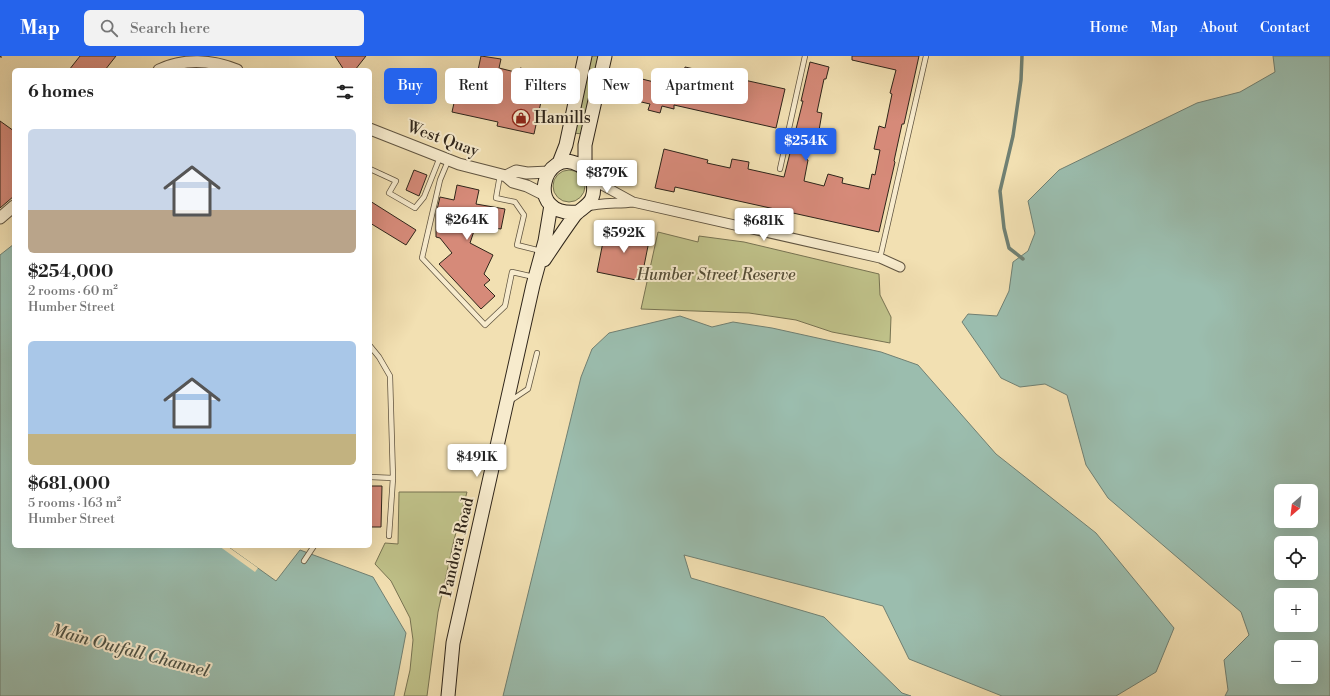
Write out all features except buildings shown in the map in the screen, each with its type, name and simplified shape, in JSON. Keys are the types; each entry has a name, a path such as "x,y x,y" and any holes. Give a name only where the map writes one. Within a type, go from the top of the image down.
{"main road":[{"path":"582,209 569,213 561,211 548,200 543,187 548,172 559,163 566,146 585,56"},
{"path":"585,168 585,145 605,56"},
{"path":"538,272 582,209 591,199 594,190 590,172 585,168 576,163 559,163"},
{"name":"Pandora Road","path":"448,696 453,643 548,228 548,200"}],"street":[{"path":"164,68 189,59 216,63 231,68"},
{"name":"West Quay","path":"372,130 444,159 503,175 513,182 527,186 548,200"},
{"name":"West Quay","path":"503,175 516,171 527,173 548,172"},
{"path":"593,180 633,202 880,258 900,267"},
{"path":"582,209 594,204 615,205 633,202"},
{"path":"0,218 12,208"}],"lane":[{"path":"780,169 805,56"},
{"path":"880,258 926,56"},
{"path":"372,171 396,181 389,193 415,208 424,197 444,159"},
{"path":"444,159 422,258 485,325 505,306 512,272 538,272"},
{"path":"503,175 496,198 515,202 524,216 517,245 542,251"},
{"path":"372,348 390,376 393,478 390,536"},
{"path":"507,403 528,389 537,353"},
{"path":"372,477 393,478"},
{"path":"304,562 313,548"}],"green space":[{"path":"591,56 600,56 597,68 588,68"},
{"path":"588,70 589,104 582,134 574,133"},
{"path":"566,170 572,170 581,174 585,186 581,198 572,202 566,202 557,198 553,189 553,183 557,174"},
{"name":"Humber Street Reserve","path":"658,232 698,242 699,236 744,242 879,274 880,295 891,317 890,343 832,332 796,320 749,313 641,309"},
{"path":"399,492 467,492 454,540 438,612 427,696 404,696 410,670 413,640 410,618 391,581 375,564 385,543 398,544"}],"water":[{"path":"1273,56 1330,56 1330,696 1225,696 1228,690 1224,660 1249,635 1241,612 1108,498 1086,465 1067,395 1045,384 1020,387 1001,378 962,322 968,314 997,316 1009,291 1013,262 1028,251 1035,233 1028,201 1059,170 1197,103 1240,92 1275,72"},
{"name":"Main Outfall Channel","path":"12,246 12,548 230,548 276,581 300,550 373,577 406,633 394,696 0,696 0,255"},
{"path":"680,316 712,327 733,322 772,328 881,352 918,365 996,454 1096,533 1174,628 1156,672 1116,696 1002,696 909,659 883,606 684,555 691,578 824,617 902,693 911,696 503,696 581,377 592,349 609,333"}],"pier":[{"path":"222,548 230,548 258,568 255,572"}],"waterway":[{"path":"1022,56 1021,80 1013,136 1000,191 1004,228 1009,248 1023,259"}],"place":[{"name":"Hamills","path":"521,118"}]}
